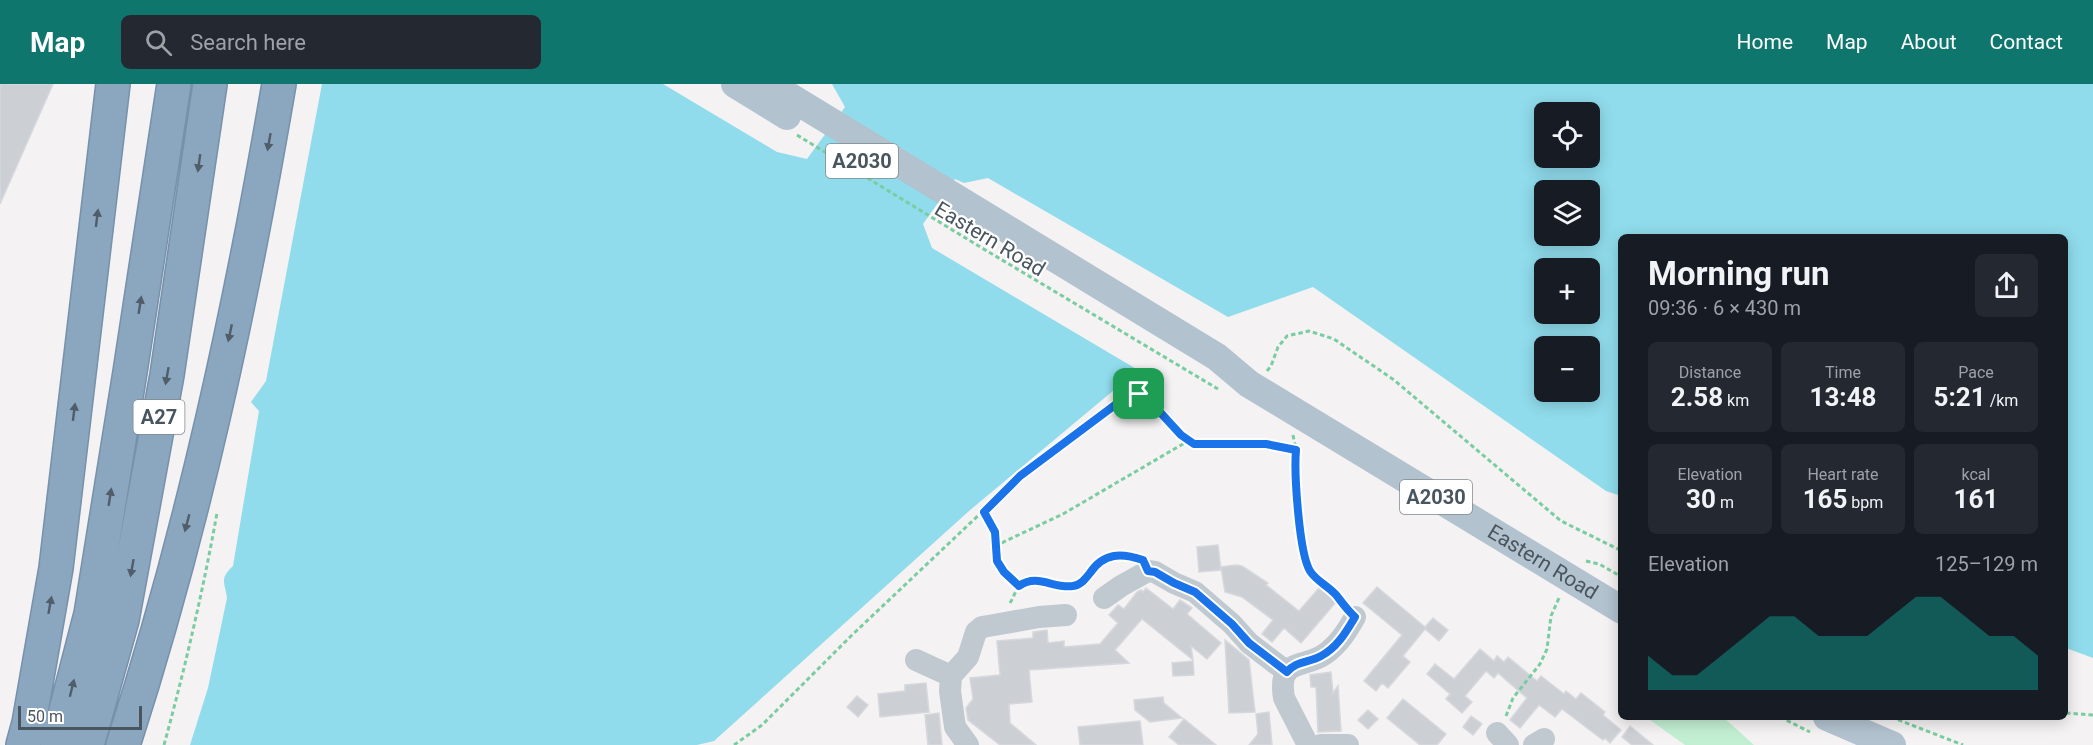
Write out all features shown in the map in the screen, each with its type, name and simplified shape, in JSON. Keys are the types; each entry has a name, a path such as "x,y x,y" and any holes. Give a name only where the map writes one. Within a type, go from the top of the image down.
{"highway":[{"path":"23,745 29,723 56,568 112,84"},
{"name":"A27","path":"57,745 91,614 174,84"},
{"name":"A27","path":"87,745 124,609 167,375 210,84"},
{"path":"123,745 152,655 206,448 264,175 279,84"}],"main road":[{"name":"Eastern Road","path":"770,84 985,234"},
{"name":"Eastern Road","path":"736,85 1209,371 1257,379 1618,607"},
{"path":"1834,720 1892,745"}],"street":[{"path":"1104,598 1148,571 1155,572 1195,592 1232,624 1249,643 1287,672"},
{"path":"968,745 958,734 952,716 951,676 968,657 976,632 982,627 996,624 1066,615"},
{"path":"1308,745 1284,698 1283,690 1287,672 1292,666 1315,659 1328,652 1345,634 1355,617"},
{"path":"916,660 951,676"},
{"path":"1321,745 1348,745"}],"path":[{"path":"797,135 985,234 1168,360"},
{"path":"1257,379 1271,366 1278,347 1287,336 1309,331 1334,339 1394,380 1561,521 1618,549"},
{"path":"734,745 762,725 852,635 1020,476 1131,393 1147,398 1181,435 1194,444 1266,444 1296,450"},
{"path":"1292,434 1296,450 1294,465 1298,510 1310,571 1337,596 1343,606 1355,617"},
{"path":"995,546 1063,514 1189,441"},
{"path":"984,512 995,532 997,561 1004,572 1019,586"},
{"path":"996,624 1019,586 1026,581 1033,580 1072,587 1087,579 1099,562 1126,554 1143,560 1148,571"},
{"path":"1503,732 1513,698 1540,664 1547,649 1551,615 1559,598"},
{"path":"2068,713 2093,715"},
{"path":"1899,720 1963,745"}],"green space":[{"path":"1650,720 1726,720 1754,745 1685,745"}],"water":[{"path":"322,84 663,84 777,152 807,159 845,107 832,84 2093,84 2093,658 2068,649 2068,234 1618,234 1618,495 1606,491 1313,287 1228,317 988,178 964,183 955,179 923,224 932,248 1138,370 969,511 714,741 697,745 190,745 208,688 227,598 224,578 233,566 259,411 251,402 266,381"}],"building":[{"path":"0,84 53,84 0,204"},
{"path":"1218,545 1221,570 1199,572 1197,547"},
{"path":"1242,566 1268,583 1266,585 1299,611 1319,588 1336,602 1301,643 1284,628 1272,642 1262,634 1273,620 1242,597 1225,592 1221,567"},
{"path":"1377,587 1425,627 1433,618 1448,630 1439,641 1425,629 1403,656 1410,662 1388,688 1382,683 1376,691 1364,681 1402,635 1363,603"},
{"path":"1146,588 1173,609 1180,600 1192,608 1187,614 1221,643 1207,659 1191,646 1193,660 1142,619 1115,650 1129,663 1029,670 1032,702 1009,704 1010,723 1036,745 1000,745 968,720 966,708 973,699 970,678 1000,675 997,641 1033,638 1033,632 1047,630 1048,643 1064,641 1064,647 1100,644 1118,623 1109,615 1118,605 1124,609 1137,592 1141,590 1143,592"},
{"path":"1225,640 1249,660 1255,712 1229,713"},
{"path":"1480,649 1494,661 1497,656 1504,662 1508,657 1537,681 1541,676 1564,694 1566,691 1576,699 1581,693 1605,712 1603,715 1621,730 1610,743 1562,709 1555,717 1539,705 1520,728 1510,720 1527,698 1498,673 1494,678 1486,671 1465,696 1472,702 1462,713 1446,699 1450,694 1427,674 1435,664 1454,679"},
{"path":"1193,661 1194,675 1173,676 1172,663"},
{"path":"1331,672 1333,693 1338,686 1341,731 1318,732 1316,687 1311,687 1310,675"},
{"path":"926,683 929,712 880,717 878,694 905,691 905,685"},
{"path":"857,696 868,705 858,717 847,707"},
{"path":"1163,697 1164,703 1182,718 1150,722 1135,710 1134,700"},
{"path":"1403,699 1446,734 1437,745 1420,745 1387,718"},
{"path":"1368,710 1378,719 1368,729 1358,720"},
{"path":"1269,712 1272,745 1249,745 1258,734 1256,714"},
{"path":"939,713 942,745 928,745 925,715"},
{"path":"1471,716 1482,724 1473,735 1463,727"},
{"path":"1184,719 1216,745 1179,745 1169,737"},
{"path":"1140,721 1143,745 1080,745 1078,727"},
{"path":"1630,726 1653,745 1632,745 1622,737"}],"route":[{"path":"1131,393 1139,394 1147,398 1181,435 1194,444 1266,444 1296,450 1294,465 1298,510 1310,571 1337,596 1343,606 1355,617 1345,634 1328,652 1315,659 1292,666 1287,672 1249,643 1232,624 1195,592 1155,572 1148,571 1143,560 1126,554 1099,562 1087,579 1072,587 1033,580 1026,581 1019,586 1004,572 997,561 995,532 984,512 1020,476 1124,397 1131,393"}]}
